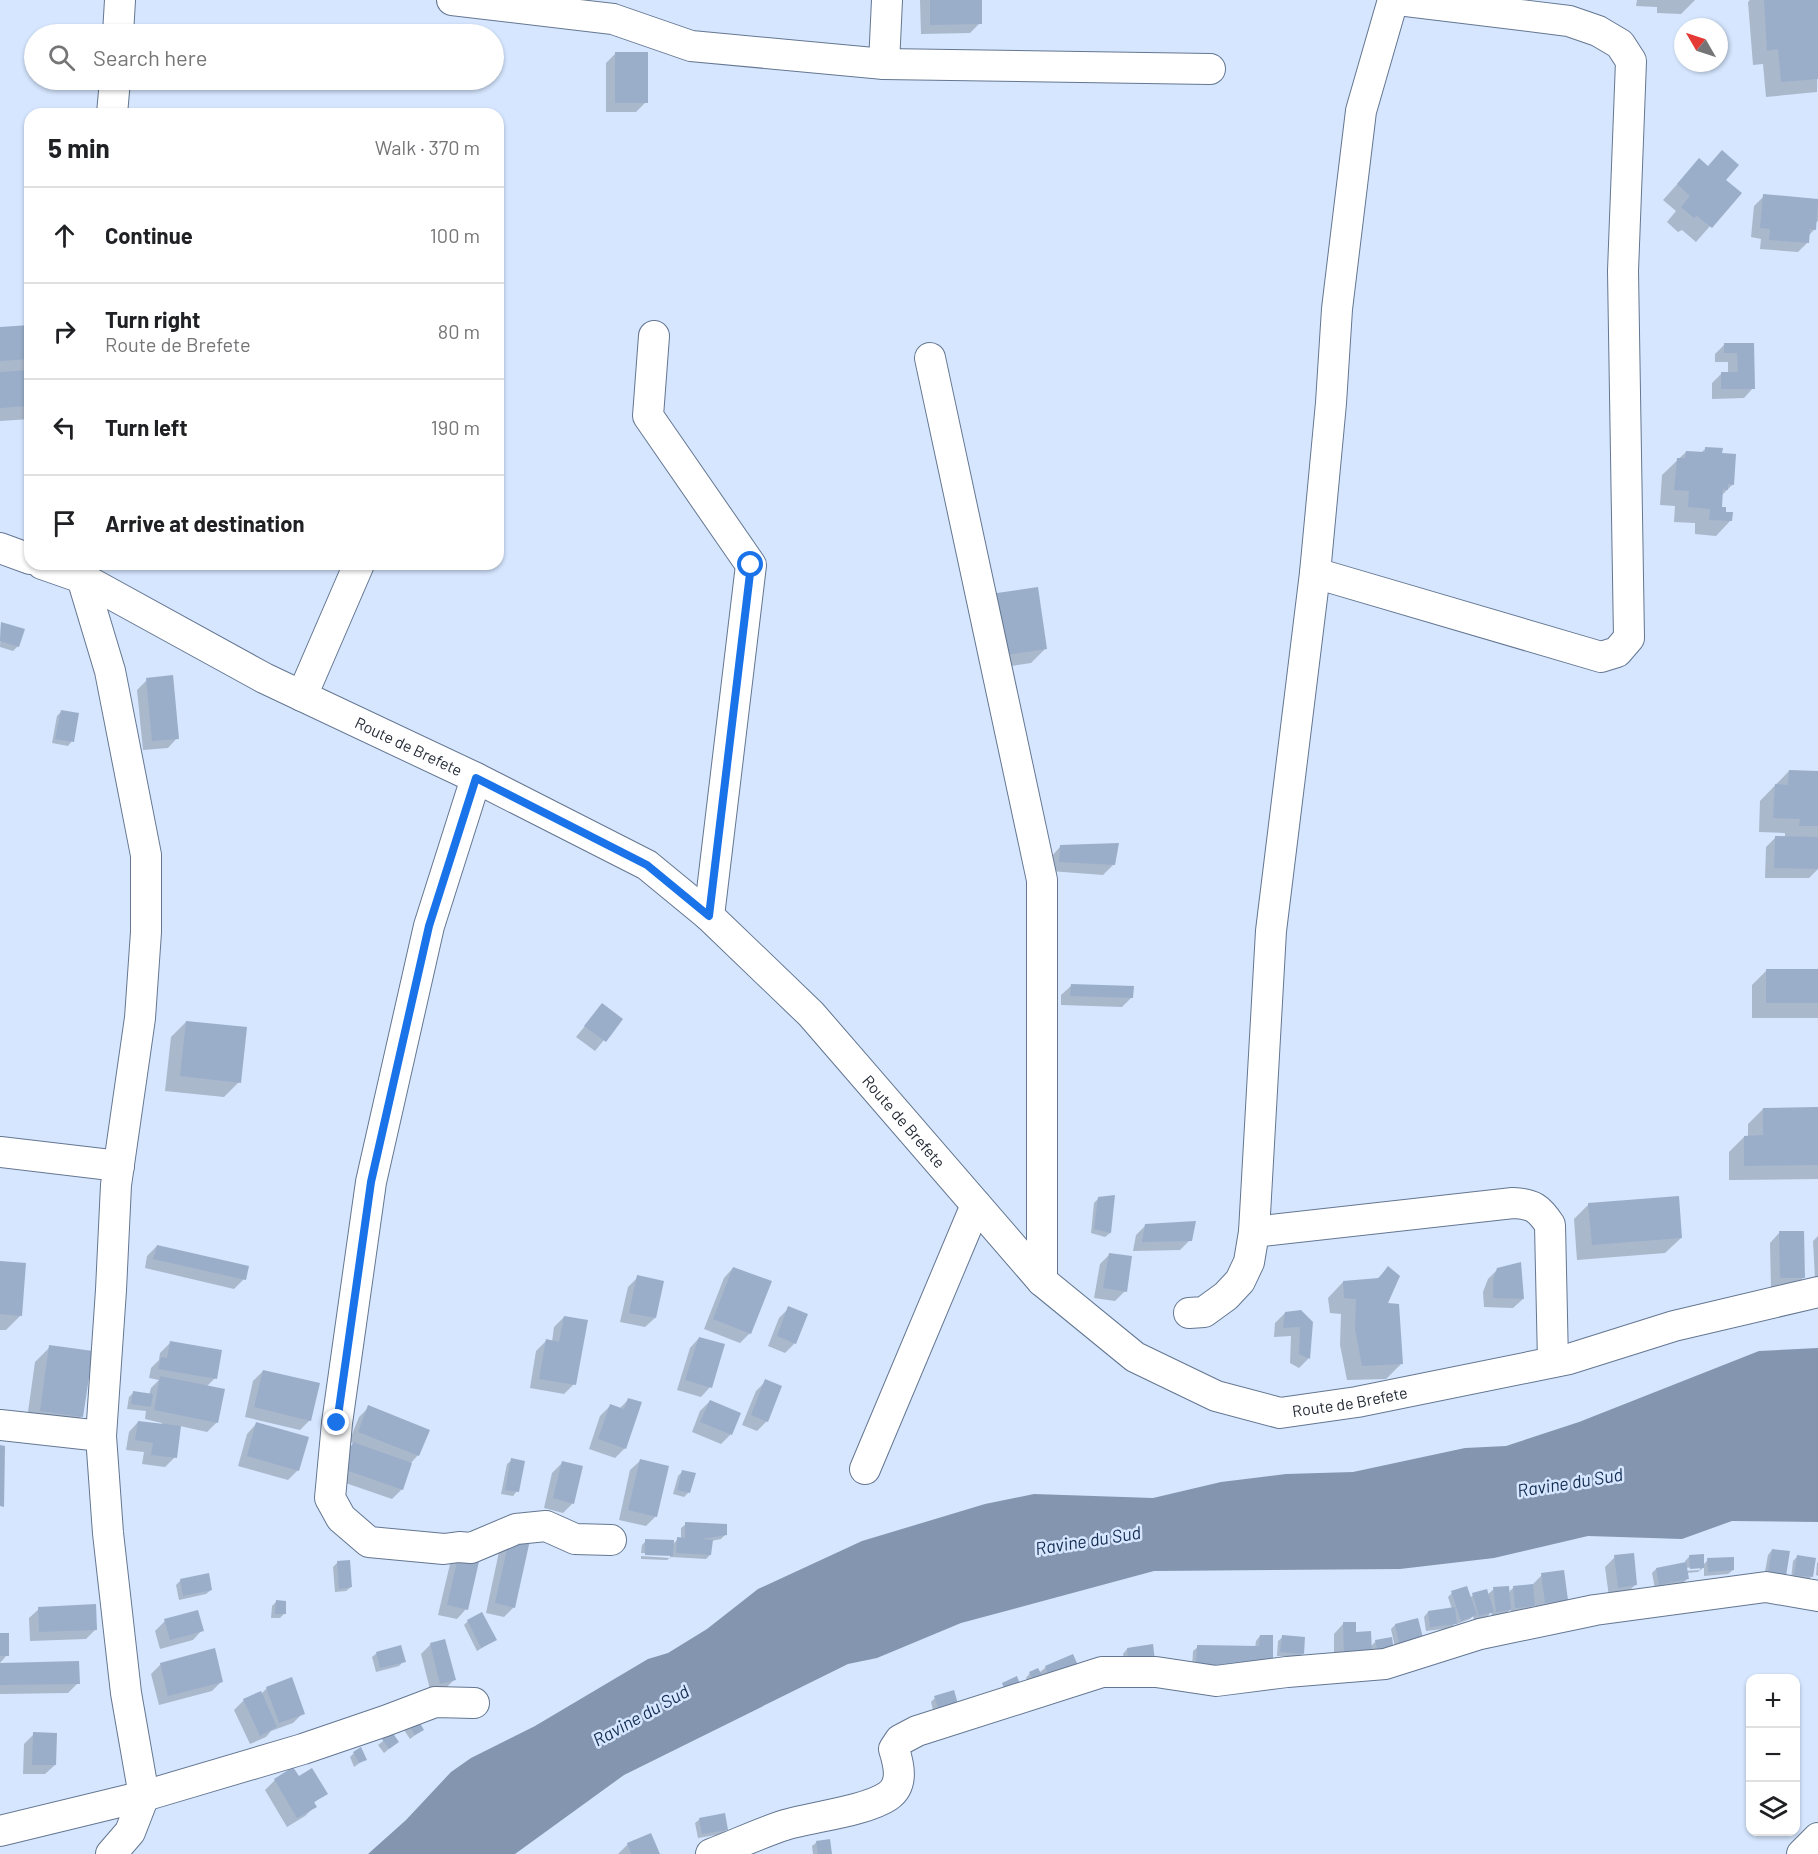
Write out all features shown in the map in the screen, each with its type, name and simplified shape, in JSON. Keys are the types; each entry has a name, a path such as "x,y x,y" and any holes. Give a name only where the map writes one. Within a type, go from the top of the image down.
{"street":[{"path":"119,24 120,0"},
{"path":"452,0 613,19 691,46 884,64 1210,69"},
{"path":"884,64 887,0"},
{"path":"1189,1313 1204,1312 1226,1296 1240,1281 1249,1262 1254,1232 1271,931 1316,573 1331,403 1336,309 1361,111 1393,0"},
{"path":"1316,573 1601,657 1617,652 1629,638 1623,271 1631,61 1620,44 1598,31 1569,21 1398,0"},
{"path":"113,108 114,90"},
{"path":"654,336 648,416 751,565 709,916"},
{"path":"930,358 1042,880 1042,1281"},
{"path":"0,548 24,558"},
{"path":"302,696 356,570"},
{"path":"82,571 110,671 146,855 146,932 140,1017 119,1166 101,1436 108,1533 126,1693 144,1796 130,1832 111,1854"},
{"name":"Route de Brefete","path":"82,571 264,678 476,778 647,865 709,916 811,1014 1042,1281 1135,1357 1216,1396 1280,1413 1357,1402 1553,1362 1674,1326 1818,1292"},
{"path":"476,778 429,926 371,1182 337,1423 330,1498 341,1518 369,1542 444,1550 459,1547 471,1548 516,1529 546,1526 575,1539 611,1540"},
{"path":"0,1152 119,1166"},
{"path":"1254,1232 1527,1203 1541,1211 1550,1225 1553,1362"},
{"path":"865,1469 976,1205"},
{"path":"0,1425 101,1436"},
{"path":"711,1854 783,1826 863,1806 889,1796 899,1784 899,1770 894,1749 900,1740 917,1731 1102,1672 1156,1672 1216,1682 1287,1672 1385,1664 1480,1634 1595,1610 1766,1587 1818,1596"},
{"path":"0,1831 144,1796 303,1749 435,1702 474,1703"},
{"path":"1802,1854 1818,1838"}],"water":[{"name":"Ravine du Sud","path":"1818,1348 1818,1522 1732,1521 1682,1539 1588,1536 1494,1558 1400,1569 1154,1571 961,1623 877,1658 848,1664 624,1775 515,1854 368,1854 406,1820 451,1772 471,1758 535,1726 648,1659 668,1653 707,1629 758,1589 862,1541 985,1504 1034,1494 1153,1498 1221,1482 1286,1474 1353,1472 1465,1448 1506,1446 1579,1422 1759,1351"}],"building":[{"path":"930,0 982,0 982,24 930,25"},
{"path":"1764,0 1818,0 1818,79 1781,82 1778,49 1767,51"},
{"path":"615,52 648,52 648,103 615,103"},
{"path":"1722,150 1739,165 1726,180 1742,193 1712,228 1697,216 1694,218 1681,207 1690,196 1677,184 1699,158 1708,166"},
{"path":"1763,194 1818,199 1816,230 1810,229 1809,243 1769,240 1770,229 1760,228"},
{"path":"24,325 24,359 0,361 0,327"},
{"path":"1724,343 1754,343 1755,389 1721,389 1721,372 1738,372 1737,353 1724,353"},
{"path":"24,370 24,406 0,408 0,372"},
{"path":"1705,447 1723,448 1722,453 1736,454 1734,485 1728,484 1728,490 1723,489 1722,507 1726,507 1726,512 1733,512 1732,521 1709,520 1710,509 1688,507 1689,491 1674,490 1677,458 1685,458 1686,451 1705,452"},
{"path":"1038,587 1047,649 999,656 990,594"},
{"path":"1,622 25,629 19,647 0,641"},
{"path":"173,675 179,739 152,741 146,678"},
{"path":"61,710 79,713 74,742 55,739"},
{"path":"1789,770 1818,771 1818,826 1799,826 1800,819 1773,818 1775,784 1788,785"},
{"path":"1775,836 1818,837 1818,869 1774,868"},
{"path":"1119,843 1115,865 1059,862 1060,845"},
{"path":"1766,969 1818,969 1818,1003 1766,1003"},
{"path":"1071,984 1134,986 1133,998 1070,996"},
{"path":"602,1003 623,1019 606,1042 584,1026"},
{"path":"186,1021 247,1027 241,1083 180,1076"},
{"path":"1818,1107 1818,1165 1744,1166 1744,1136 1763,1135 1763,1108"},
{"path":"1115,1195 1111,1233 1094,1229 1098,1197"},
{"path":"1679,1196 1682,1238 1592,1245 1588,1203"},
{"path":"1196,1221 1192,1241 1142,1242 1145,1224"},
{"path":"1779,1231 1804,1231 1805,1278 1780,1278"},
{"path":"157,1245 249,1266 246,1280 153,1259"},
{"path":"1109,1253 1132,1256 1127,1292 1103,1288"},
{"path":"0,1261 26,1263 22,1316 0,1314"},
{"path":"1521,1262 1524,1299 1493,1298 1493,1281 1497,1268"},
{"path":"1388,1266 1400,1276 1388,1303 1399,1304 1403,1364 1362,1366 1355,1329 1356,1299 1344,1298 1343,1281 1379,1278"},
{"path":"733,1267 772,1281 751,1334 713,1319"},
{"path":"637,1275 664,1281 656,1318 629,1313"},
{"path":"788,1306 808,1314 796,1344 777,1336"},
{"path":"1301,1310 1313,1322 1310,1359 1299,1354 1300,1327 1283,1328 1285,1312"},
{"path":"564,1316 588,1320 576,1385 539,1379 546,1339 559,1342"},
{"path":"699,1337 725,1344 712,1388 685,1380"},
{"path":"170,1341 222,1350 217,1379 158,1369 161,1357 167,1358"},
{"path":"49,1345 93,1351 83,1417 40,1411"},
{"path":"263,1370 320,1383 311,1421 254,1407"},
{"path":"160,1376 225,1389 218,1423 154,1410"},
{"path":"765,1379 782,1386 768,1422 751,1415"},
{"path":"133,1391 153,1394 151,1407 131,1404"},
{"path":"628,1398 642,1402 626,1449 598,1439 610,1404 624,1409"},
{"path":"710,1400 741,1413 732,1435 700,1422"},
{"path":"368,1405 430,1430 419,1456 358,1432"},
{"path":"138,1421 181,1426 177,1458 151,1455 153,1443 135,1440"},
{"path":"256,1422 309,1437 299,1471 247,1456"},
{"path":"353,1442 412,1463 403,1490 343,1469"},
{"path":"0,1445 5,1446 4,1507 0,1506"},
{"path":"511,1458 525,1461 519,1492 505,1490"},
{"path":"640,1459 669,1466 657,1517 628,1510"},
{"path":"562,1461 583,1466 574,1504 553,1498"},
{"path":"682,1470 696,1473 690,1493 677,1490"},
{"path":"685,1522 727,1524 727,1535 701,1539 713,1540 711,1555 676,1553 677,1537 685,1538"},
{"path":"510,1536 530,1540 515,1608 495,1603"},
{"path":"645,1539 674,1540 673,1556 645,1555"},
{"path":"1772,1549 1790,1551 1786,1576 1768,1573"},
{"path":"459,1553 480,1557 468,1610 447,1605"},
{"path":"1634,1553 1637,1585 1618,1588 1614,1555"},
{"path":"1704,1554 1704,1568 1690,1569 1689,1555"},
{"path":"1797,1555 1816,1558 1813,1577 1794,1575"},
{"path":"1734,1557 1734,1570 1708,1572 1707,1558"},
{"path":"350,1560 352,1587 339,1589 337,1561"},
{"path":"1686,1562 1689,1579 1659,1585 1656,1568"},
{"path":"1564,1570 1568,1600 1545,1603 1541,1573"},
{"path":"209,1573 212,1590 183,1596 180,1579"},
{"path":"1533,1584 1535,1606 1515,1608 1513,1586"},
{"path":"1467,1586 1477,1615 1461,1621 1451,1591"},
{"path":"1509,1586 1511,1610 1496,1612 1493,1587"},
{"path":"1487,1589 1494,1612 1479,1616 1472,1593"},
{"path":"276,1600 286,1601 286,1614 275,1614"},
{"path":"96,1604 97,1630 39,1632 38,1607"},
{"path":"1455,1607 1457,1624 1430,1627 1428,1611"},
{"path":"198,1610 204,1631 170,1640 164,1619"},
{"path":"482,1612 497,1640 481,1648 467,1620"},
{"path":"1418,1618 1424,1642 1400,1648 1395,1624"},
{"path":"1343,1622 1356,1622 1356,1632 1371,1631 1372,1655 1344,1656"},
{"path":"0,1633 9,1633 9,1656 0,1656"},
{"path":"1260,1635 1273,1635 1273,1660 1259,1659 1259,1666 1196,1665 1197,1645 1259,1646"},
{"path":"1282,1635 1305,1637 1304,1654 1280,1652"},
{"path":"1392,1637 1394,1652 1378,1654 1375,1640"},
{"path":"445,1639 456,1680 440,1684 430,1643"},
{"path":"1153,1644 1155,1661 1129,1665 1127,1648"},
{"path":"401,1645 406,1662 380,1668 376,1652"},
{"path":"215,1648 223,1682 168,1696 160,1663"},
{"path":"1073,1654 1080,1670 1051,1681 1045,1666"},
{"path":"79,1661 80,1684 0,1685 0,1663"},
{"path":"1038,1668 1044,1679 1035,1683 1029,1672"},
{"path":"1017,1676 1023,1692 1008,1699 1002,1683"},
{"path":"292,1677 305,1714 279,1723 266,1687"},
{"path":"954,1690 958,1704 939,1710 934,1696"},
{"path":"261,1691 277,1727 260,1736 243,1699"},
{"path":"417,1718 424,1730 415,1735 408,1724"},
{"path":"33,1732 57,1733 56,1765 32,1765"},
{"path":"392,1732 399,1742 389,1749 382,1739"},
{"path":"361,1747 367,1760 359,1763 353,1752"},
{"path":"293,1767 299,1776 312,1768 328,1794 314,1802 317,1807 297,1818 274,1779"},
{"path":"725,1813 728,1830 702,1834 699,1818"},
{"path":"651,1833 660,1854 631,1854 627,1843"},
{"path":"830,1839 832,1854 818,1854 816,1841"}],"route":[{"path":"337,1423 371,1182 429,926 476,778 647,865 709,916 751,565"}]}
